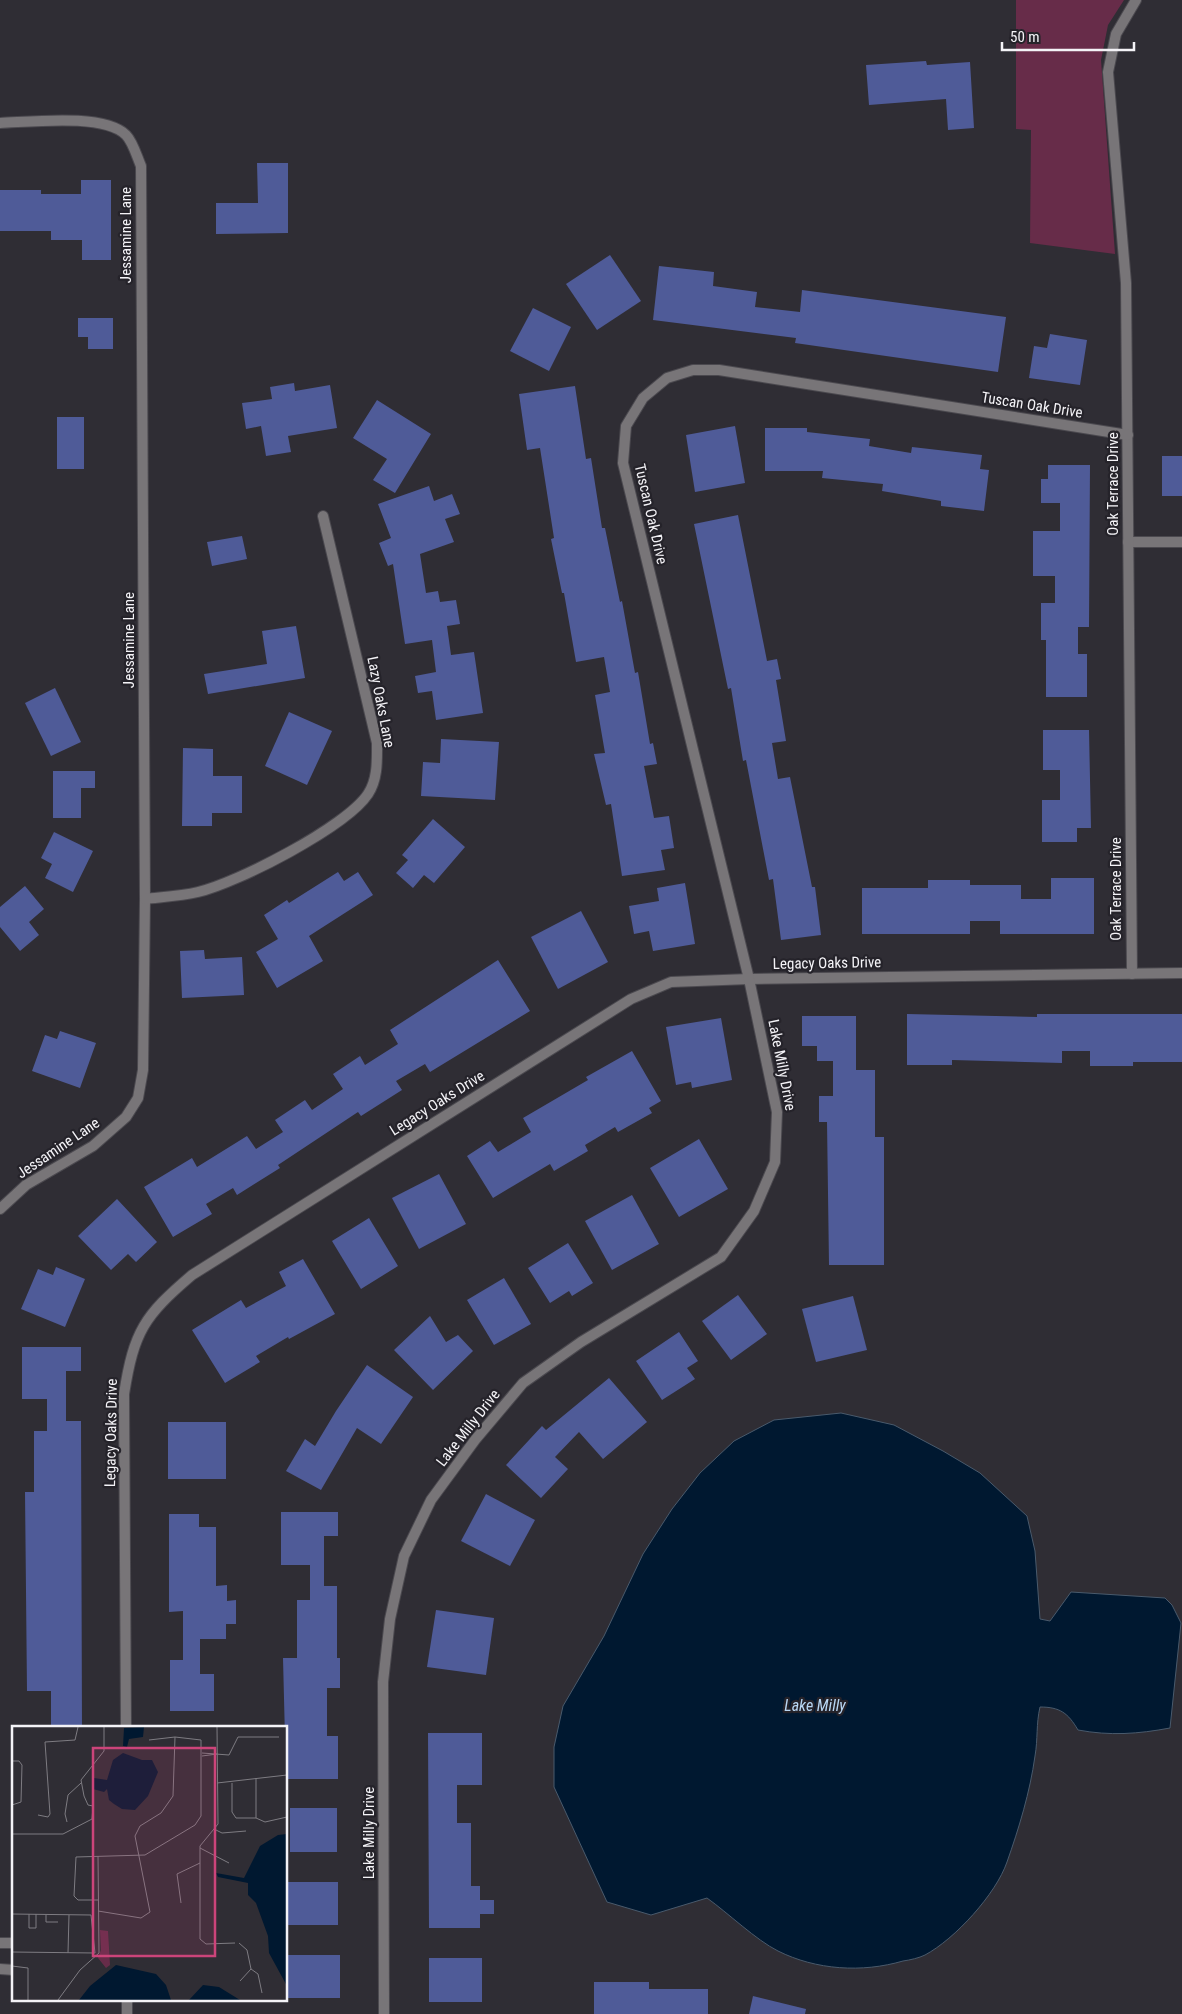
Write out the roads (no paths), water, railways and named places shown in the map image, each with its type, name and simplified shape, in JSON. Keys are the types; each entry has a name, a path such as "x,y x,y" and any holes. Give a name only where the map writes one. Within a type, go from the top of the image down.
{"street":[{"name":"Oak Terrace Drive","path":"1132,974 1126,283 1108,72 1116,34 1136,0"},
{"name":"Jessamine Lane","path":"0,123 89,122 113,126 127,135 141,166 145,899 143,1070 138,1098 126,1117 93,1146 26,1186 0,1210"},
{"name":"Tuscan Oak Drive","path":"749,979 623,463 626,426 643,398 667,378 693,370 718,370 1128,435"},
{"name":"Lazy Oaks Lane","path":"145,899 198,892 250,874 344,818 368,794 377,770 377,743 324,516"},
{"path":"1128,542 1182,542"},
{"name":"Legacy Oaks Drive","path":"126,1726 124,1394 131,1354 140,1331 160,1302 192,1274 631,999 671,982 749,979 1182,974"},
{"name":"Lake Milly Drive","path":"384,2014 383,1682 390,1619 404,1556 431,1500 475,1440 523,1383 582,1342 721,1257 754,1211 775,1162 777,1112 749,979"}],"water":[{"name":"Lake Milly","path":"841,1413 894,1425 943,1451 980,1473 1027,1516 1035,1551 1040,1619 1050,1621 1071,1592 1165,1598 1172,1605 1181,1623 1170,1728 1124,1734 1078,1730 1071,1719 1063,1712 1053,1708 1040,1707 1036,1750 1027,1796 1007,1862 994,1888 961,1927 937,1948 925,1955 887,1965 855,1968 823,1966 778,1951 751,1933 707,1898 651,1915 607,1902 554,1787 554,1747 563,1706 604,1636 643,1554 672,1509 700,1473 734,1441 774,1420"}]}
